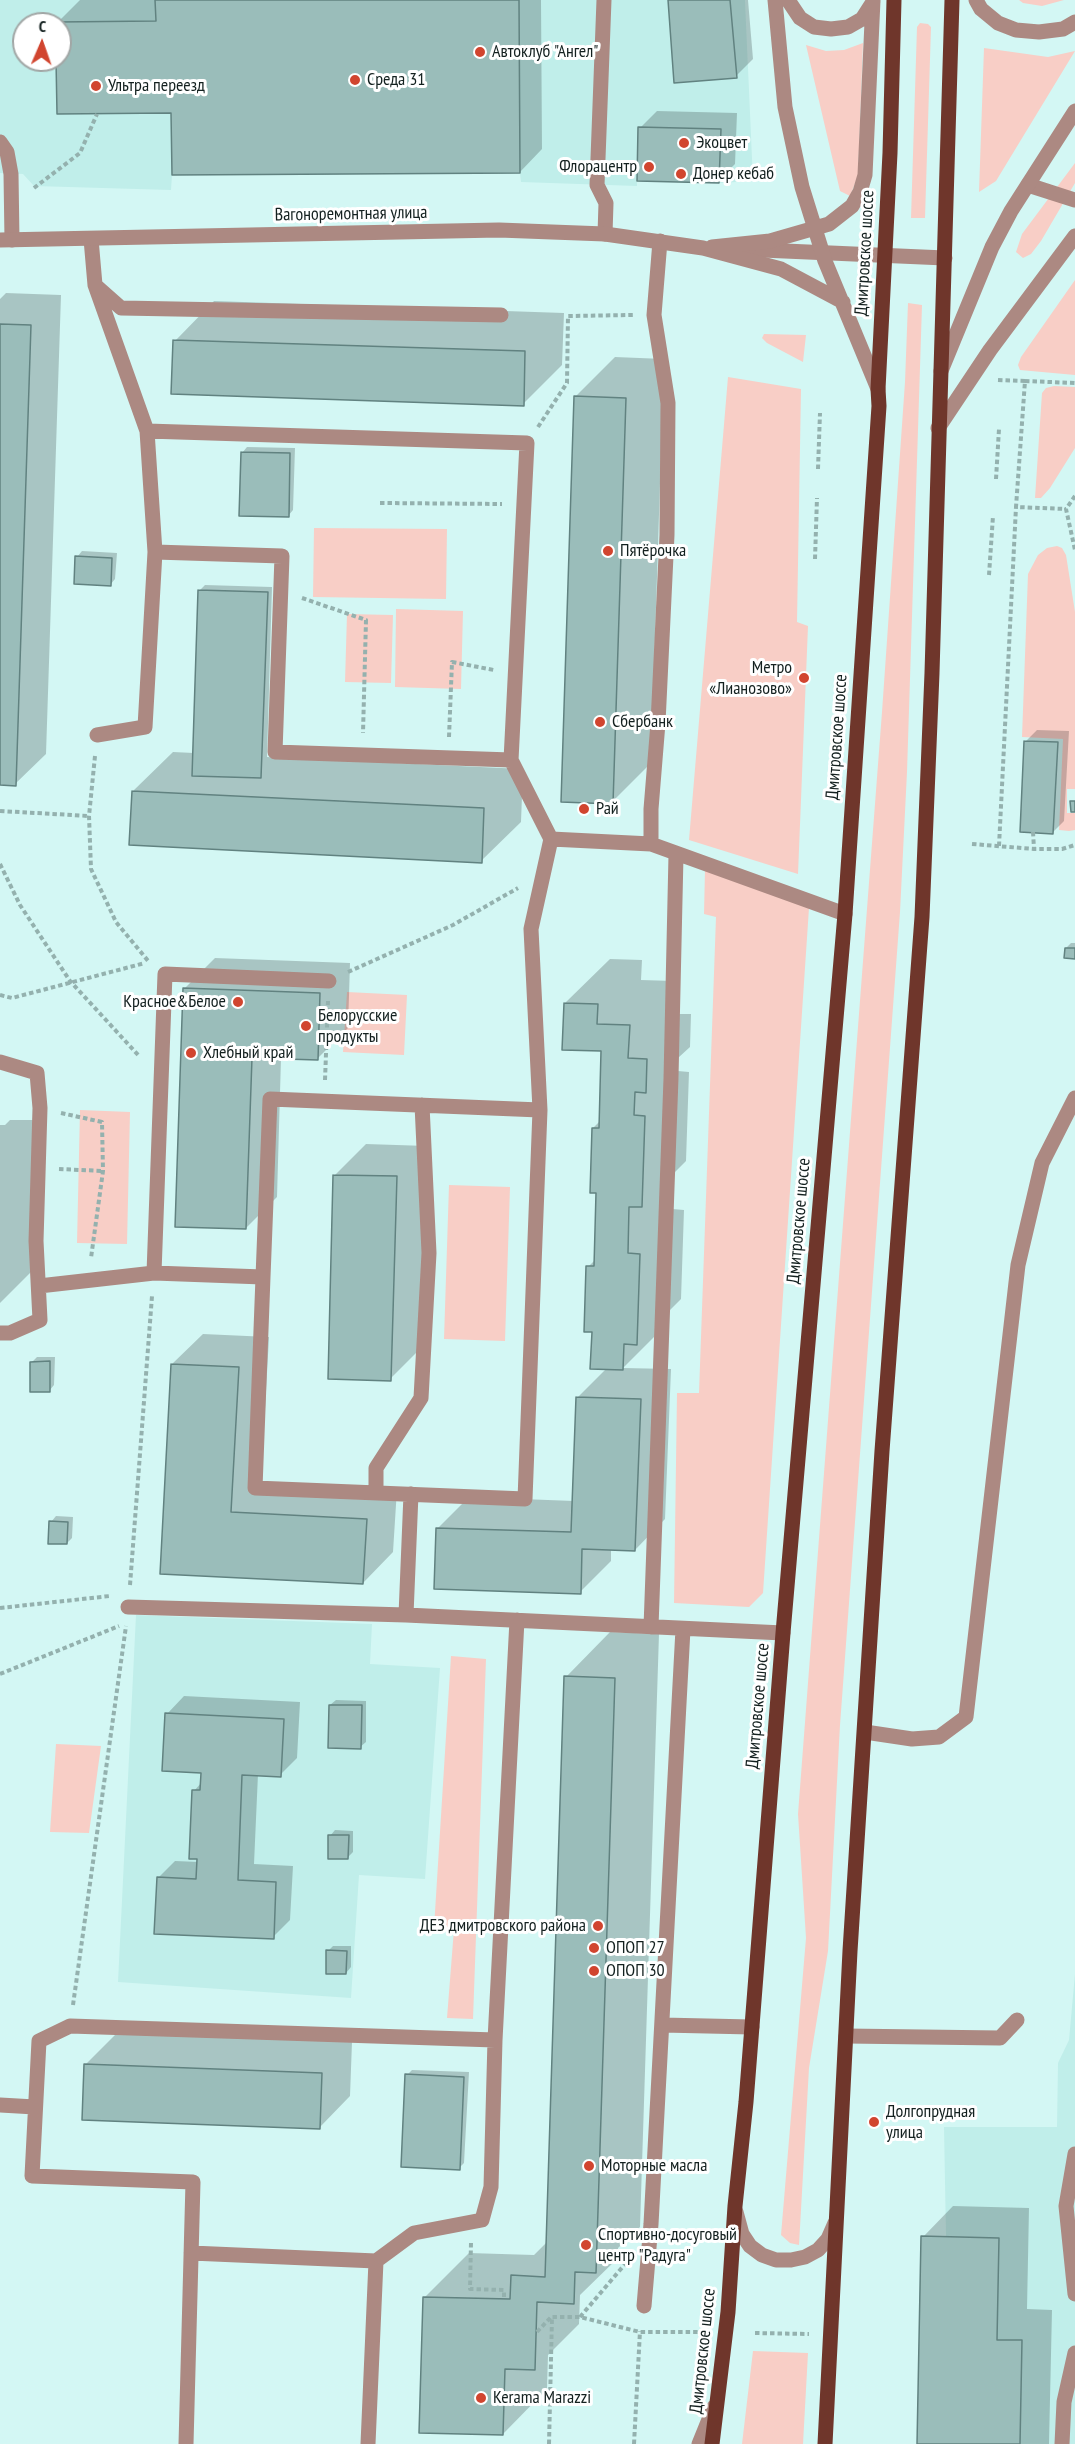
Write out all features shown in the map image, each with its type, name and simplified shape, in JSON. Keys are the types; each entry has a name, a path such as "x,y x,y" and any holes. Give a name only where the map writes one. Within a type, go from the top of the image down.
{"main road":[{"name":"Дмитровское шоссе","path":"712,2444 728,2312 735,2206 845,914 879,406 894,0"},
{"path":"825,2444 846,2036 882,1451 922,916 952,0"}],"street":[{"path":"604,0 597,185 606,203 605,234"},
{"path":"775,0 785,107 802,187 822,252 878,389"},
{"path":"788,0 800,18 814,27 831,29 848,27 862,18 873,1"},
{"path":"976,0 981,9 998,23 1016,30 1039,32 1063,29 1075,22"},
{"name":"Вагоноремонтная улица","path":"703,248 771,241 814,229 829,224 852,206 860,192 865,175 873,1"},
{"path":"940,373 992,247 1028,184 1075,111"},
{"path":"0,142 7,152 11,174 6,240"},
{"path":"1028,184 1075,200"},
{"name":"Вагоноремонтная улица","path":"6,240 500,230 605,234 703,248 781,269 843,302"},
{"path":"938,428 990,350 1075,236"},
{"path":"91,239 95,285 147,431 155,552 145,727 97,735"},
{"path":"651,844 667,523 668,403 654,315 660,242"},
{"path":"703,248 945,258"},
{"path":"95,285 121,308 501,315"},
{"path":"147,431 527,443 511,760 551,839 531,929 540,1110 525,1499 255,1488 270,1099 540,1110"},
{"path":"155,552 282,556 275,752 511,760"},
{"path":"551,839 651,844 676,855 845,914"},
{"path":"651,1627 671,1078 676,855"},
{"path":"154,1273 165,974 329,981"},
{"path":"0,1062 37,1073 40,1108 36,1241 40,1320 10,1333 0,1333"},
{"path":"865,1732 912,1738 939,1737 966,1717 1018,1265 1042,1163 1075,1098"},
{"path":"376,1493 376,1468 421,1398 429,1253 422,1105"},
{"path":"39,1286 154,1273 263,1277"},
{"path":"406,1615 411,1494"},
{"path":"128,1600 783,1634"},
{"path":"191,2253 376,2261 414,2233 482,2220 491,2187 495,2040 517,1620"},
{"path":"644,2306 651,2224 683,1629"},
{"path":"846,2036 1000,2038 1017,2020"},
{"path":"662,2025 752,2027"},
{"path":"186,2444 193,2182 32,2176 39,2040 70,2026 495,2040"},
{"path":"0,2105 35,2107"},
{"path":"1075,2154 1066,2206 1075,2294"},
{"path":"735,2206 736,2221 750,2246 762,2255 776,2260 805,2257 818,2250 835,2227 838,2212"},
{"path":"368,2444 376,2261"},
{"path":"1062,2444 1064,2402 1075,2353"},
{"path":"699,2444 720,2391"}],"path":[{"path":"35,194 34,186 80,153 97,114"},
{"path":"527,443 567,383 568,316 654,315"},
{"path":"998,380 1075,383"},
{"path":"999,846 1016,507 1025,381"},
{"path":"818,469 820,412"},
{"path":"996,479 999,429"},
{"path":"1075,496 1066,509 1075,550"},
{"path":"815,559 818,498"},
{"path":"380,503 524,504"},
{"path":"1016,507 1066,509"},
{"path":"989,575 993,516"},
{"path":"281,591 366,620 362,754"},
{"path":"449,758 452,662 516,675"},
{"path":"97,735 88,816 90,869 116,922 149,962 165,974"},
{"path":"0,811 88,816"},
{"path":"1033,832 1034,849"},
{"path":"972,844 1034,849 1062,849 1075,845"},
{"path":"0,864 20,905 70,981 161,1079"},
{"path":"325,1101 329,981 453,925 542,874"},
{"path":"0,995 12,998 149,962"},
{"path":"40,1108 102,1122 103,1171 88,1280"},
{"path":"38,1168 103,1171"},
{"path":"0,1608 128,1600 154,1273"},
{"path":"0,1674 127,1623 70,2026"},
{"path":"472,2222 470,2289 504,2290 504,2299"},
{"path":"580,2317 632,2255"},
{"path":"634,2444 640,2332 644,2306"},
{"path":"549,2444 552,2317"},
{"path":"537,2332 552,2317 580,2317 640,2332 698,2332"},
{"path":"754,2332 809,2334"}],"shaded area":[{"path":"0,0 745,0 753,181 719,183 637,181 637,186 521,182 520,173 172,175 171,190 34,186 23,174 0,173"},
{"path":"1019,0 1064,0 1042,6 1023,3"},
{"path":"920,23 931,27 925,218 911,218 917,27"},
{"path":"863,43 858,176 850,196 840,191 806,45 826,51 844,50"},
{"path":"984,48 1048,57 1075,51 996,181 979,192"},
{"path":"1075,163 1075,183 1041,241 1031,254 1023,258 1016,252 1022,234"},
{"path":"1075,280 1075,375 1020,370 1018,365 1021,357"},
{"path":"908,303 922,305 907,772 900,912 840,1725 828,1951 809,2068 799,2245 790,2243 781,2235 806,1938 798,1814 882,712 905,382"},
{"path":"764,334 806,335 803,362 767,343 762,338"},
{"path":"728,377 801,389 797,622 808,626 798,874 689,840"},
{"path":"1075,387 1075,448 1050,488 1041,498 1035,498 1042,393 1046,388"},
{"path":"314,528 447,529 446,599 313,597"},
{"path":"1057,546 1062,548 1066,555 1075,612 1075,789 1067,789 1067,813 1075,813 1075,830 1069,831 1059,830 1063,739 1022,737 1028,574 1038,555 1047,548"},
{"path":"396,609 463,611 461,689 395,687"},
{"path":"347,614 393,615 391,683 345,682"},
{"path":"705,870 809,908 763,1593 749,1607 674,1603 677,1393 699,1393 716,917 704,914"},
{"path":"347,992 407,995 404,1055 343,1052"},
{"path":"80,1110 130,1112 127,1244 77,1243"},
{"path":"449,1185 510,1187 505,1341 444,1339"},
{"path":"136,1615 372,1624 370,1664 440,1668 425,1879 359,1875 351,1998 118,1982"},
{"path":"451,1656 486,1659 473,2019 447,2018 454,1929 434,1928"},
{"path":"56,1744 101,1746 89,1833 50,1832"},
{"path":"1075,1974 1075,2444 917,2444 921,2236 946,2237 944,2127 1057,2127 1058,2063 1069,2040"},
{"path":"753,2351 808,2353 803,2444 742,2444"}],"building":[{"path":"155,0 519,0 520,173 172,175 171,113 57,114 56,72 72,72 72,22 156,21"},
{"path":"668,0 730,0 737,78 674,83"},
{"path":"638,127 721,129 719,183 637,181"},
{"path":"0,324 31,325 16,786 0,785"},
{"path":"173,340 525,351 524,406 171,394"},
{"path":"574,396 626,398 613,804 561,802"},
{"path":"241,452 290,453 289,517 239,516"},
{"path":"75,556 112,558 111,586 74,584"},
{"path":"198,590 268,592 261,778 192,776"},
{"path":"1024,741 1058,742 1053,834 1020,832"},
{"path":"132,791 484,808 482,863 129,845"},
{"path":"1070,801 1075,801 1075,812 1071,812"},
{"path":"1065,948 1075,948 1075,959 1064,958"},
{"path":"183,988 320,993 318,1060 252,1058 246,1229 175,1227"},
{"path":"564,1003 598,1004 597,1024 630,1025 628,1058 647,1059 646,1093 635,1092 634,1115 645,1116 642,1207 629,1207 628,1253 640,1254 637,1345 624,1344 623,1370 590,1369 592,1332 584,1332 586,1266 594,1266 596,1193 590,1193 592,1128 599,1128 601,1051 562,1050"},
{"path":"333,1175 397,1176 391,1381 328,1379"},
{"path":"50,1361 50,1392 30,1392 30,1362"},
{"path":"171,1364 239,1367 231,1512 367,1519 363,1584 160,1574"},
{"path":"576,1397 641,1399 635,1551 582,1549 581,1594 434,1589 436,1528 571,1532"},
{"path":"49,1521 68,1522 67,1544 48,1544"},
{"path":"564,1676 615,1678 596,2273 575,2272 574,2304 537,2302 535,2370 505,2369 503,2435 419,2433 423,2297 510,2299 511,2275 545,2277"},
{"path":"329,1705 362,1705 361,1749 328,1748"},
{"path":"165,1713 284,1719 281,1777 242,1775 238,1880 276,1882 274,1939 154,1934 157,1877 196,1879 197,1859 189,1859 192,1790 200,1790 201,1773 162,1771"},
{"path":"328,1835 349,1835 348,1859 328,1859"},
{"path":"326,1950 347,1951 346,1974 326,1974"},
{"path":"84,2064 322,2073 320,2129 82,2120"},
{"path":"405,2074 464,2077 460,2170 401,2167"},
{"path":"921,2236 999,2238 997,2340 1022,2340 1020,2444 917,2444"}],"place":[{"name":"Автоклуб \"Ангел\"","path":"480,52"},
{"name":"Среда 31","path":"355,80"},
{"name":"Ультра переезд","path":"96,86"},
{"name":"Экоцвет","path":"684,143"},
{"name":"Флорацентр","path":"649,167"},
{"name":"Донер кебаб","path":"681,174"},
{"name":"Пятёрочка","path":"608,551"},
{"name":"Метро «Лианозово»","path":"804,678"},
{"name":"Сбербанк","path":"600,722"},
{"name":"Рай","path":"584,809"},
{"name":"Красное&Белое","path":"238,1002"},
{"name":"Белорусские продукты","path":"306,1026"},
{"name":"Хлебный край","path":"191,1053"},
{"name":"ДЕЗ дмитровского района","path":"598,1926"},
{"name":"ОПОП 27","path":"594,1948"},
{"name":"ОПОП 30","path":"594,1971"},
{"name":"Долгопрудная улица","path":"874,2122"},
{"name":"Моторные масла","path":"589,2166"},
{"name":"Спортивно-досуговый центр \"Радуга\"","path":"586,2245"},
{"name":"Kerama Marazzi","path":"481,2398"}]}
